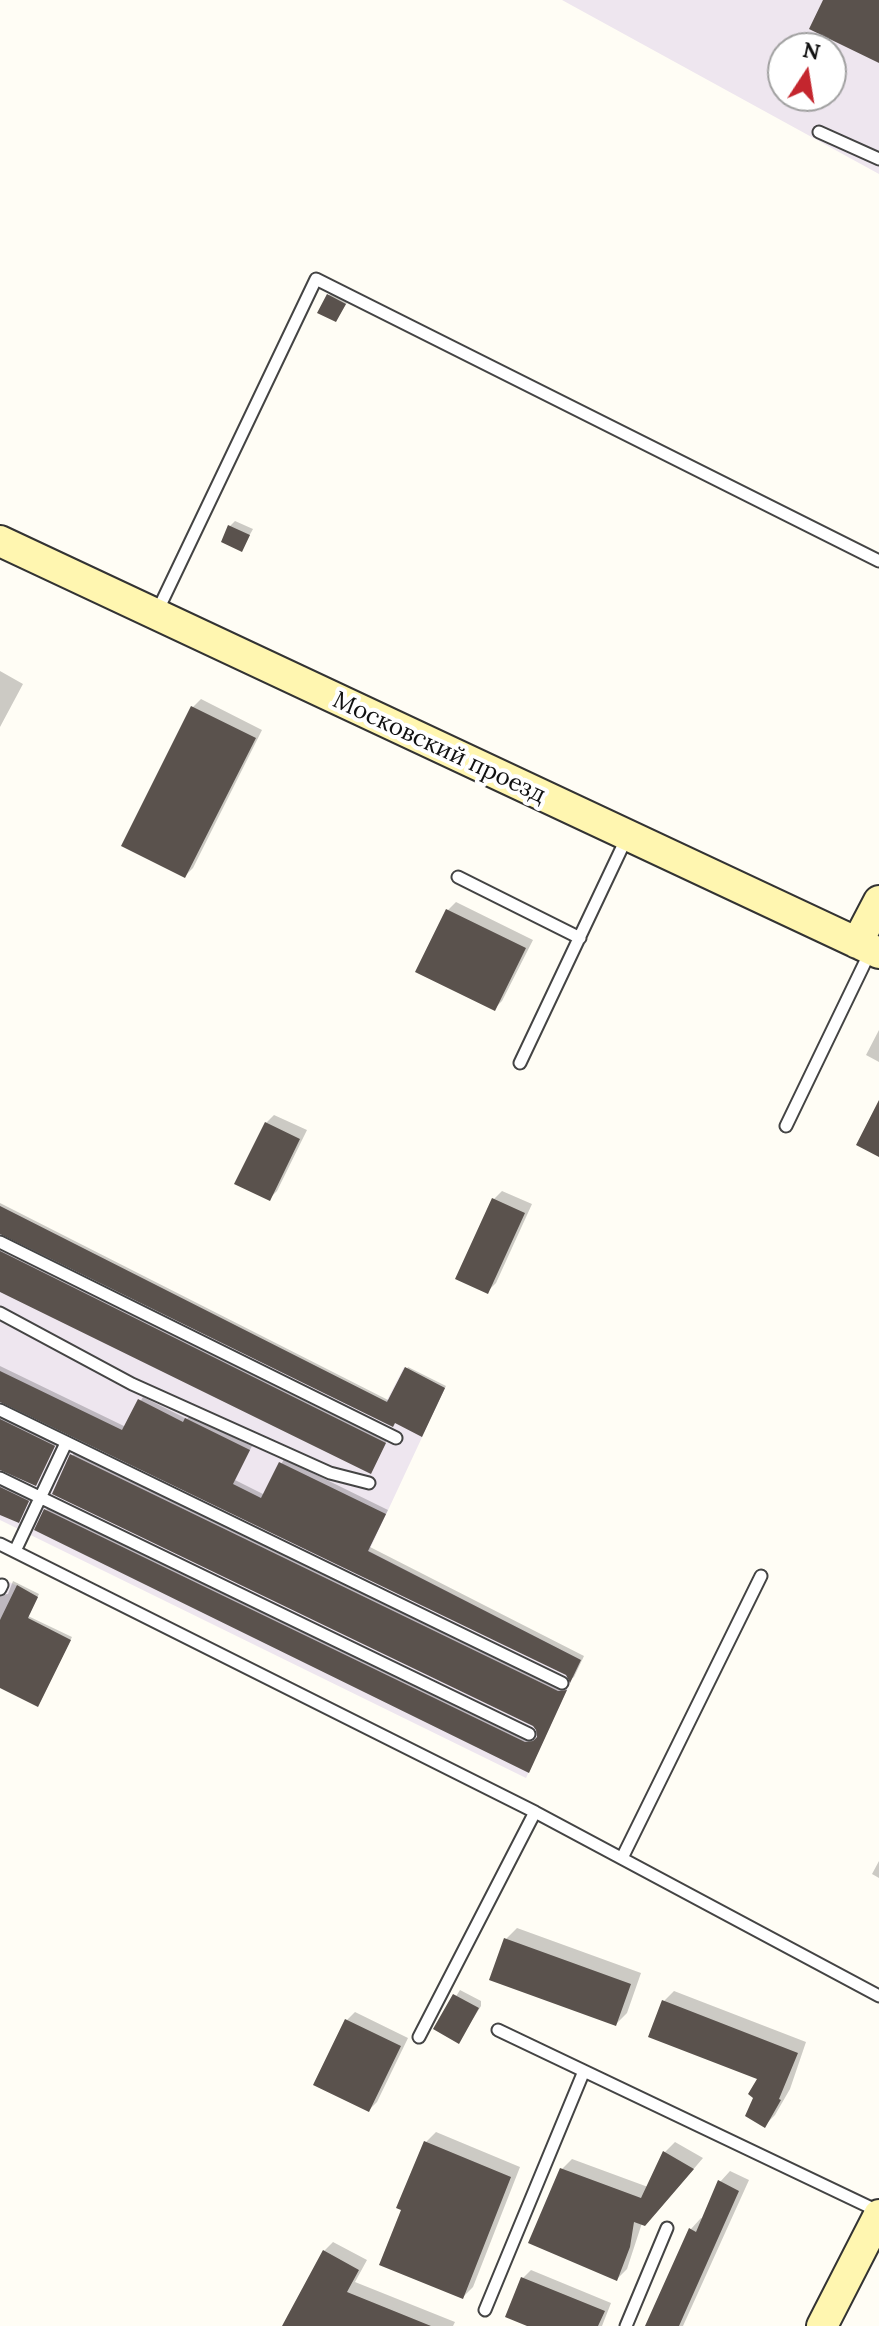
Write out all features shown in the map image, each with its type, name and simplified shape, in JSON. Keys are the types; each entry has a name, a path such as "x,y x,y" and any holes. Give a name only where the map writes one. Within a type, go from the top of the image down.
{"street":[{"name":"Московский проезд","path":"0,541 869,948"},
{"path":"869,948 879,901"},
{"path":"822,2326 879,2213"}],"lane":[{"path":"819,132 879,159"},
{"path":"156,615 316,279 879,561"},
{"path":"520,1063 628,837"},
{"path":"458,877 580,938"},
{"path":"786,1126 869,948"},
{"path":"0,1242 396,1438"},
{"path":"0,1313 132,1384 330,1473 369,1483"},
{"path":"0,1410 562,1683"},
{"path":"15,1551 66,1443"},
{"path":"0,1478 529,1734"},
{"path":"0,1544 535,1812 879,1996"},
{"path":"622,1858 761,1576"},
{"path":"419,2037 535,1812"},
{"path":"498,2030 879,2213"},
{"path":"485,2310 584,2071"},
{"path":"626,2326 667,2228"}],"shaded area":[{"path":"562,0 879,0 879,174"},
{"path":"0,1206 386,1402 404,1367 445,1388 369,1551 581,1660 526,1778 0,1520"},
{"path":"0,1577 38,1597 0,1674"}],"building":[{"path":"823,0 879,0 879,63 847,47 847,32 815,32 809,29"},
{"path":"327,294 346,304 336,322 317,313"},
{"path":"228,525 250,535 242,552 221,542"},
{"path":"191,706 256,738 185,878 121,846"},
{"path":"446,909 526,948 495,1011 415,972"},
{"path":"879,1100 879,1157 856,1145"},
{"path":"265,1122 300,1139 270,1201 234,1184"},
{"path":"492,1198 525,1213 488,1294 455,1279"},
{"path":"0,1206 387,1402 405,1367 445,1388 422,1437 395,1423 393,1427 0,1234"},
{"path":"0,1251 386,1443 371,1474 0,1292"},
{"path":"0,1371 122,1430 138,1399 183,1422 185,1418 250,1450 233,1484 261,1498 279,1462 386,1514 368,1551 581,1660 570,1683 566,1675 0,1402"},
{"path":"0,1419 55,1446 36,1486 0,1470"},
{"path":"70,1454 558,1691 567,1690 529,1773 34,1530 44,1509 525,1742 537,1737 533,1726 52,1494"},
{"path":"0,1487 29,1501 19,1523 0,1515"},
{"path":"17,1585 38,1597 28,1618 71,1640 38,1707 0,1688 0,1620"},
{"path":"504,1938 631,1984 616,2026 489,1980"},
{"path":"453,1994 479,2008 459,2044 433,2029"},
{"path":"662,2000 798,2053 781,2100 765,2128 745,2116 753,2098 748,2094 757,2079 648,2037"},
{"path":"345,2019 401,2046 369,2112 313,2085"},
{"path":"424,2141 511,2177 463,2299 379,2265 401,2210 396,2208"},
{"path":"663,2151 694,2169 645,2226 634,2222 630,2247 617,2281 528,2243 560,2168 641,2198"},
{"path":"718,2180 739,2191 679,2326 645,2326 689,2228 696,2232"},
{"path":"323,2250 359,2270 347,2292 431,2326 282,2326"},
{"path":"521,2277 605,2311 598,2326 527,2326 505,2317"}]}
